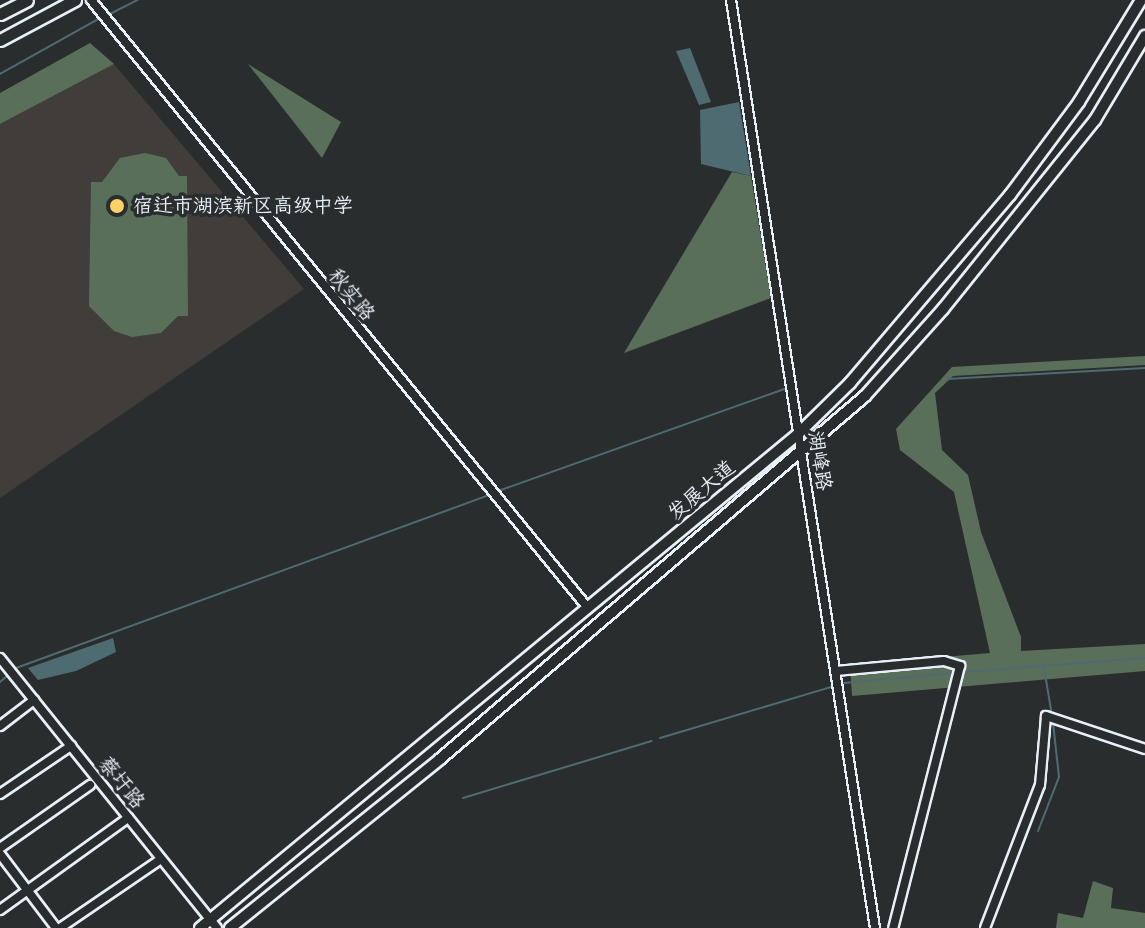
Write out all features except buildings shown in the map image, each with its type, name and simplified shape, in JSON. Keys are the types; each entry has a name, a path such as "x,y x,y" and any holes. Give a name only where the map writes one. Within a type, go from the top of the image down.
{"highway":[{"path":"0,14 27,0"},
{"path":"0,40 75,0"}],"main road":[{"name":"发展大道","path":"200,928 213,924 798,434 850,383 1010,195 1079,102 1141,0"},
{"name":"发展大道","path":"230,928 801,454 865,396 943,309 1095,120 1145,36"}],"street":[{"name":"秋实路","path":"91,0 588,608"},
{"name":"湖峰路","path":"731,0 875,928"},
{"name":"蔡圩路","path":"0,658 213,924"},
{"path":"836,671 944,661 960,666 893,928"},
{"path":"0,726 34,700"},
{"path":"985,928 1040,785 1046,716 1145,749"},
{"path":"0,794 71,746"},
{"path":"0,848 90,785"},
{"path":"0,910 128,818"},
{"path":"0,854 58,928 161,859"}],"shaded area":[{"name":"宿迁市湖滨新区高级中学","path":"114,64 304,289 0,498 0,124"}],"green space":[{"path":"90,43 114,64 0,124 0,93"},
{"path":"248,64 341,122 322,158"},
{"path":"145,153 166,158 179,176 187,176 188,316 178,316 161,333 132,337 114,331 89,306 91,182 102,182 120,158"},
{"path":"732,172 751,176 771,298 624,353"},
{"path":"1145,356 1145,365 953,376 935,393 942,450 968,475 981,532 1021,637 1021,651 1145,644 1145,671 852,696 850,665 990,653 954,492 900,450 896,429 952,367"},
{"path":"1093,881 1113,888 1111,908 1145,913 1145,928 1056,928 1058,913 1083,918"}],"water":[{"path":"690,48 711,102 699,105 676,51"},
{"path":"739,102 751,176 701,164 700,110"},
{"path":"113,638 116,652 76,671 38,680 28,668"}],"waterway":[{"path":"106,16 138,0"},
{"path":"0,74 100,18"},
{"path":"947,379 1145,368"},
{"path":"498,491 784,389"},
{"path":"16,668 492,494"},
{"path":"966,672 1145,658"},
{"path":"1044,668 1051,710"},
{"path":"844,683 954,673"},
{"path":"0,682 6,677"},
{"path":"660,738 831,687"},
{"path":"1038,831 1059,777 1053,723"},
{"path":"463,798 652,741"}],"place":[{"name":"宿迁市湖滨新区高级中学","path":"117,206"}]}
